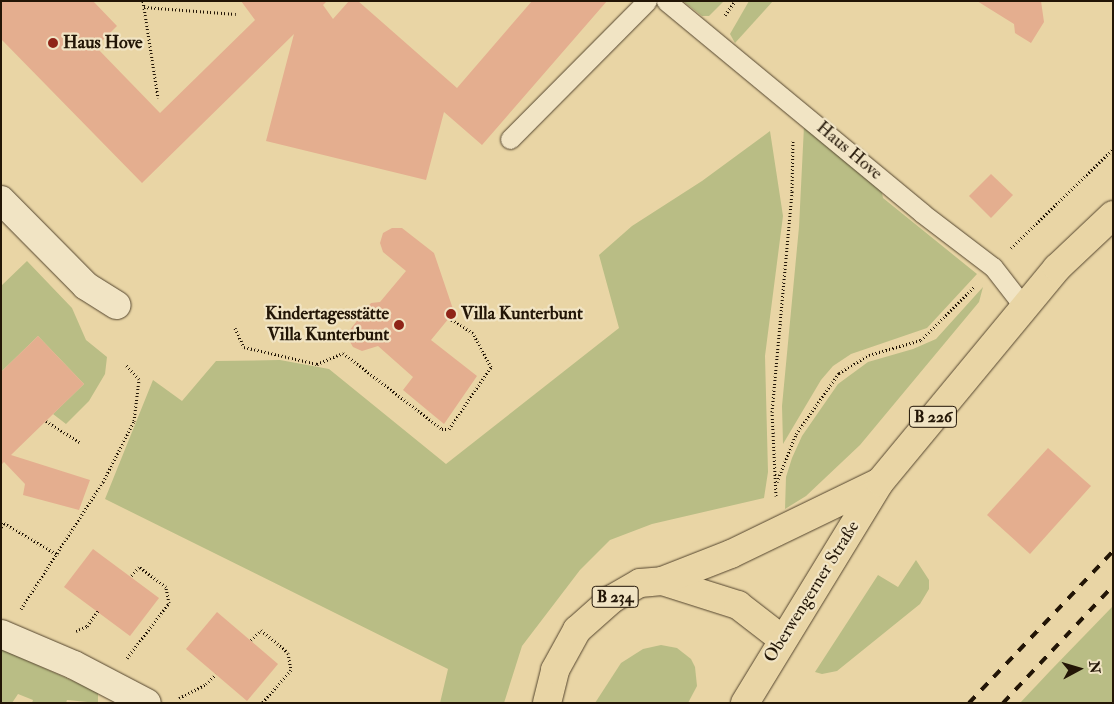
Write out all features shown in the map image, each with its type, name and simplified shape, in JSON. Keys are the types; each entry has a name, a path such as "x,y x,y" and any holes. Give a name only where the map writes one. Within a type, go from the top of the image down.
{"main road":[{"name":"B 226","path":"880,482 1057,268 1113,215"},
{"path":"662,580 782,531 840,499 880,482"},
{"name":"Oberwengerner Straße","path":"745,703 782,638 880,482"},
{"name":"B 234","path":"547,703 555,670 577,630 612,598 640,583 662,580 738,605 782,638"}],"street":[{"path":"1,200 86,286 117,305"},
{"path":"3,635 108,682 147,703"}],"lane":[{"path":"510,139 646,1"},
{"name":"Haus Hove","path":"666,1 793,104 922,213 993,267 1024,308"}],"path":[{"path":"144,1 158,98"},
{"path":"144,7 236,14"},
{"path":"782,531 776,508 772,412 792,191 793,104"},
{"path":"776,483 796,434 838,373 869,355 921,340 945,320 1041,216 1113,149"},
{"path":"236,328 244,346 317,364 343,352 442,430 449,429 491,367 473,333 449,318"},
{"path":"3,635 58,555 103,482 134,421 139,379 125,364"},
{"path":"46,421 81,443"},
{"path":"1,527 4,523 58,555"},
{"path":"108,682 169,603 166,587 138,567 130,577"},
{"path":"251,640 261,630 288,653 291,670 262,703"},
{"path":"173,703 206,684 216,674"}],"green space":[{"path":"683,1 724,1 709,16 702,16"},
{"path":"749,1 773,1 735,43 730,34"},
{"path":"804,126 880,183 883,198 977,274 927,328 851,354 833,366 821,380 783,444 782,406 799,227"},
{"path":"770,131 783,216 765,356 768,472 764,498 652,524 610,540 580,570 522,646 504,703 440,703 448,669 105,499 153,380 182,401 216,361 280,360 329,369 446,464 619,328 599,255 632,226 702,181"},
{"path":"27,261 72,308 86,340 107,357 105,374 89,401 66,424 53,414 84,384 38,336 1,372 1,286"},
{"path":"983,287 979,302 860,445 806,496 785,509 786,477 792,458 802,436 838,384 868,362 913,349 936,339"},
{"path":"916,560 929,580 929,589 920,604 837,671 822,674 815,672 878,575 898,587"},
{"path":"1113,606 1113,703 1020,703 1051,670"},
{"path":"661,645 677,648 691,659 695,667 697,686 688,703 595,703 621,663 643,649"},
{"path":"1,649 98,692 98,703 67,700 66,703 32,703 33,700 18,694 12,703 1,703"}],"building":[{"path":"1,1 93,1 117,26 96,47 160,113 255,20 241,1 327,1 323,5 333,19 349,1 358,1 457,88 532,1 607,1 482,145 444,112 426,180 266,141 294,34 142,183 1,39"},
{"path":"977,1 1041,1 1044,22 1031,43 1015,33 1014,24"},
{"path":"991,174 1013,195 991,218 969,196"},
{"name":"Kindertagesstätte Villa Kunterbunt","path":"392,228 402,228 434,253 454,312 431,340 477,376 444,424 403,390 413,377 378,346 362,351 353,347 349,340 349,331 371,303 380,302 406,271 383,252 380,243 383,233"},
{"path":"38,336 84,384 11,455 90,480 79,510 23,495 25,484 4,462 1,465 1,372"},
{"path":"1048,448 1091,486 1030,554 987,515"},
{"path":"93,549 159,598 130,636 64,587"},
{"path":"217,612 278,664 247,701 186,649"}],"railway":[{"path":"969,703 1113,551"},
{"path":"1003,703 1113,586"}],"place":[{"name":"Haus Hove","path":"53,43"},
{"name":"Villa Kunterbunt","path":"451,314"},
{"name":"Kindertagesstätte Villa Kunterbunt","path":"399,325"}]}
